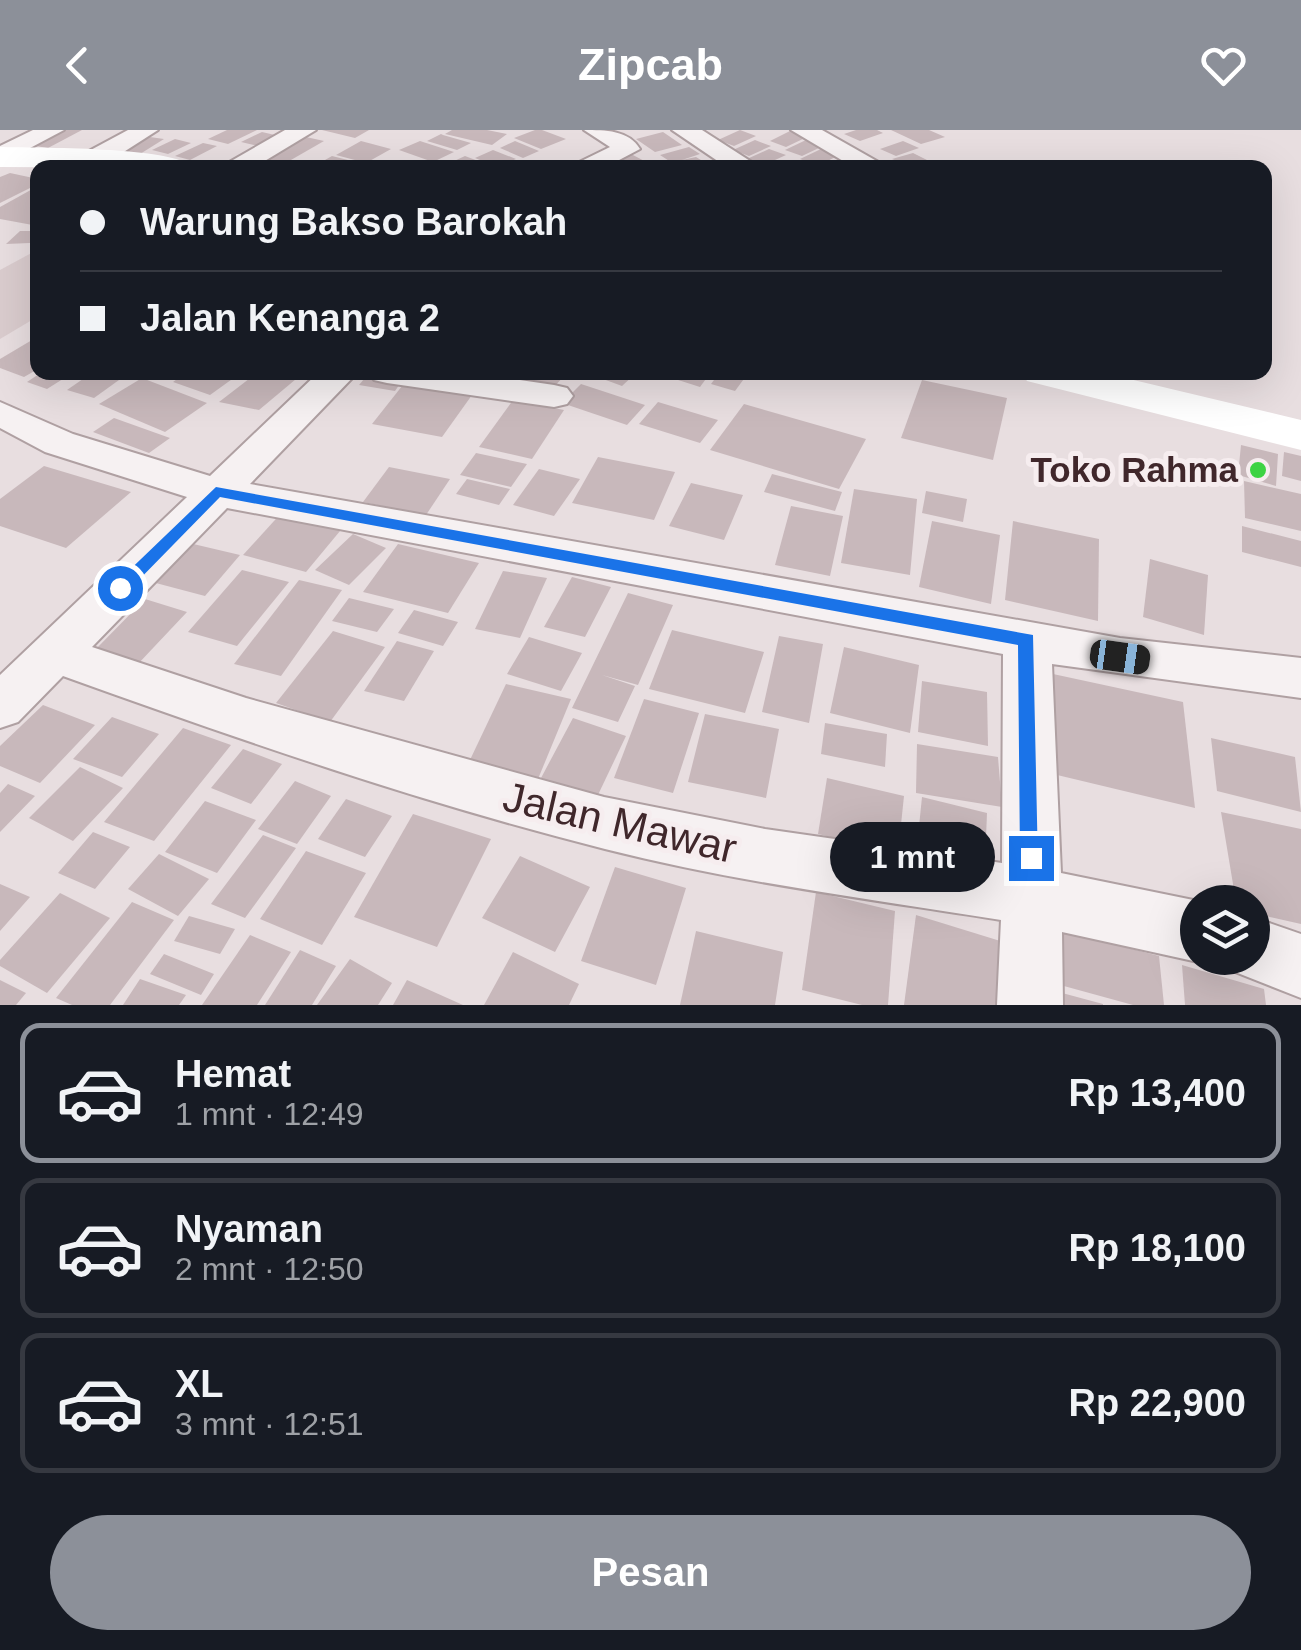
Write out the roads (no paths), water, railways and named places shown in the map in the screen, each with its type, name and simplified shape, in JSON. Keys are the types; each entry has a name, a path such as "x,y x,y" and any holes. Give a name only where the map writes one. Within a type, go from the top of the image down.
{"street":[{"path":"7,159 52,130"},
{"path":"96,158 146,130"},
{"path":"247,160 304,130"},
{"path":"596,130 627,149 600,160"},
{"path":"684,130 735,160"},
{"path":"803,130 861,160"},
{"path":"7,159 112,160"},
{"path":"0,706 332,380"},
{"path":"443,380 554,396"},
{"path":"1076,380 1301,435"},
{"path":"0,413 59,442 216,492 1027,640 1189,666 1301,678"},
{"path":"1027,640 1030,1005"},
{"name":"Jalan Mawar","path":"56,654 246,720 604,823 765,856 1032,896 1180,927"},
{"path":"1270,955 1301,966"}],"place":[{"name":"Toko Rahma","path":"1258,470"}]}
